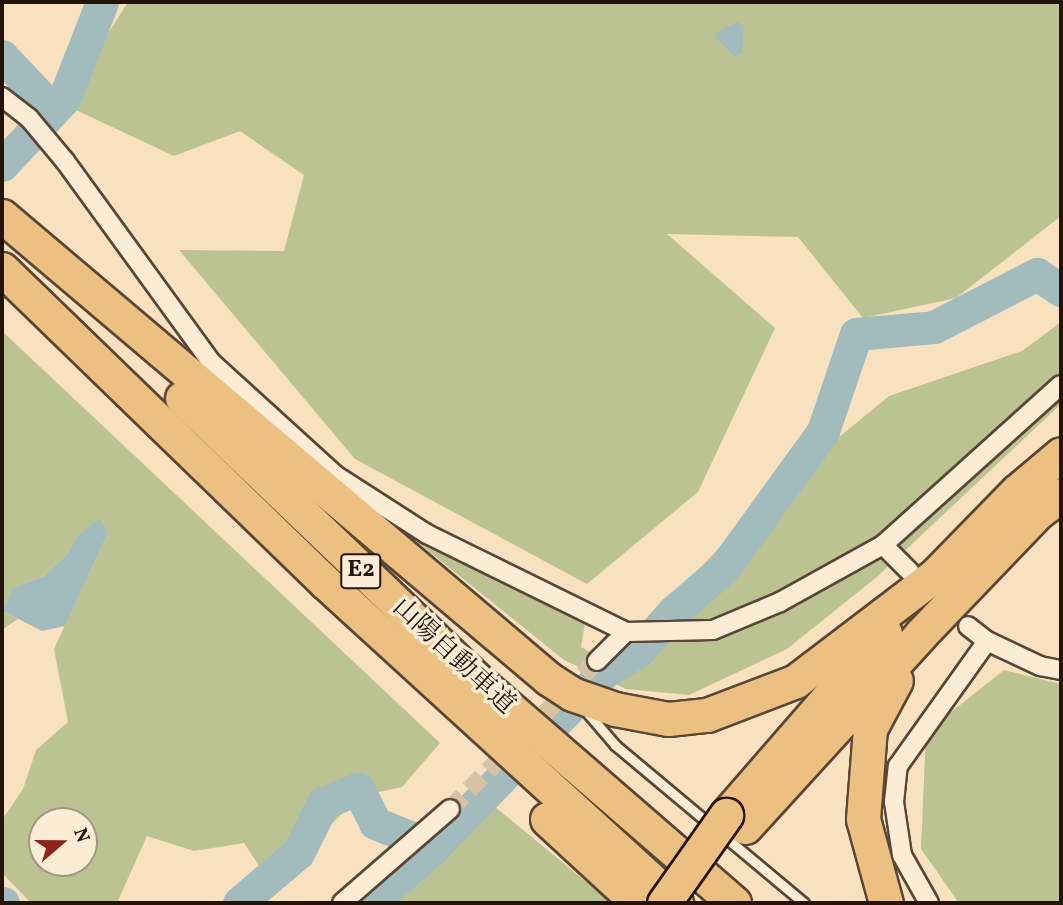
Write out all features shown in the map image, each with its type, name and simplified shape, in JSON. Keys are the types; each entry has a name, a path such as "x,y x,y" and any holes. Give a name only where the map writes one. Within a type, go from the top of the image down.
{"highway":[{"path":"2,216 465,610 572,694 615,709 668,719 707,715 751,701 796,681 1061,454"},
{"name":"山陽自動車道","path":"2,223 477,680 734,903"},
{"name":"山陽自動車道","path":"2,269 326,583 676,903"},
{"path":"664,903 736,821 1037,513 1061,495"},
{"path":"691,903 736,821 922,573"},
{"path":"326,583 532,805 638,903"},
{"path":"886,903 863,819 870,729 921,634"}],"street":[{"path":"2,97 29,118 65,161 212,363 335,475 427,534 626,632 713,630 780,601 883,545 1061,385"},
{"path":"883,545 922,573"},
{"path":"968,626 987,642 1040,666 1061,670"},
{"path":"597,661 626,632"},
{"path":"929,903 902,855 894,802 898,766 987,642"},
{"path":"342,903 450,809"}],"lane":[{"path":"572,694 615,745 804,903"}],"green space":[{"path":"128,2 1061,2 1061,216 956,298 863,318 798,237 667,234 775,328 698,492 587,584 355,459 179,250 284,251 304,175 240,131 174,156 63,104"},
{"path":"1061,322 1061,404 878,576 787,649 689,695 626,689 564,660 396,525 586,617 581,647 625,673 687,620 673,596 776,489 889,396 1022,351"},
{"path":"2,331 440,743 402,787 361,796 270,882 244,843 194,851 147,836 117,903 31,903 2,873 2,820 23,789 36,750 68,722 54,649 108,533 100,520 79,534 68,553 44,576 12,588 3,611 18,619 2,630"},
{"path":"1004,670 1061,684 1061,903 959,903 921,849 926,732"},
{"path":"494,806 612,903 383,903"}],"water":[{"path":"737,22 744,26 742,52 735,57 716,38 717,32"},
{"path":"100,519 108,533 65,626 42,631 3,611 12,588 44,576 68,553 79,534"}],"waterway":[{"path":"2,165 64,99 102,2"},
{"path":"2,56 53,110"},
{"path":"371,903 434,847 603,673 639,650 673,612 724,568 823,431 856,334 934,327 1037,274 1061,290"},
{"path":"239,903 298,853 323,803 358,789 375,823 434,847"}],"tunnel":[{"path":"450,809 597,661"}]}
